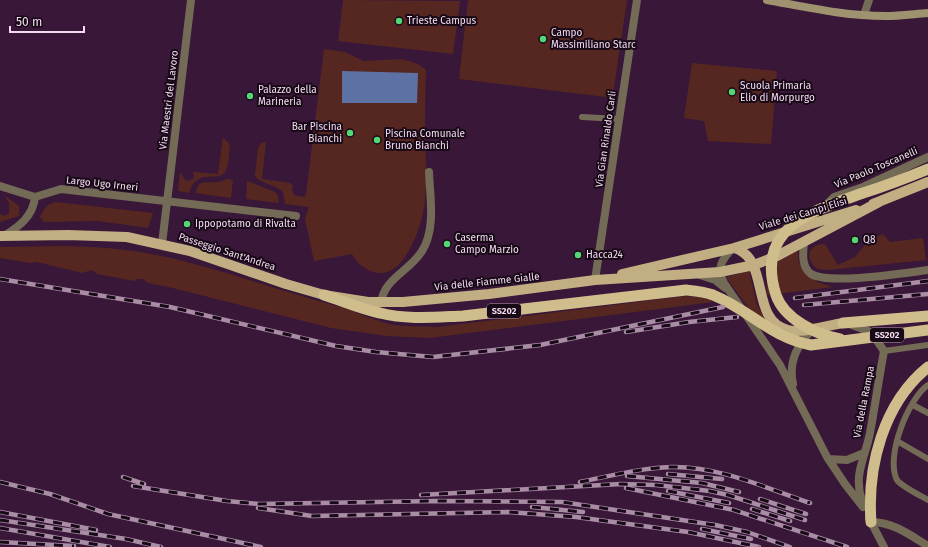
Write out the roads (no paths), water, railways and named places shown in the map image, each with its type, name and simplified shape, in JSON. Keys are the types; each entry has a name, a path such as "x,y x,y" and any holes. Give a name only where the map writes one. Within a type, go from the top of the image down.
{"highway":[{"name":"SS202","path":"847,341 829,337 805,326 785,310 776,298 772,284 772,258 783,234 798,220 827,206 928,169"},
{"name":"SS202","path":"324,295 380,314 406,317 434,317 463,316 686,290 712,294 772,331 797,342 811,345 928,330"},
{"name":"SS202","path":"844,323 928,316"},
{"path":"871,522 870,491 880,440 889,418 906,388 928,367"}],"main road":[{"path":"767,0 830,12 864,15 887,16 928,13"},
{"name":"Viale dei Campi Elisi","path":"734,248 879,202 928,182"},
{"name":"Viale dei Campi Elisi","path":"754,265 777,256 879,202"},
{"name":"Passeggio Sant'Andrea","path":"2,236 101,235 127,237 190,251 286,284 324,295"},
{"path":"734,248 746,253 754,265"},
{"name":"Via delle Fiamme Gialle","path":"595,280 734,248"},
{"name":"Via delle Fiamme Gialle","path":"324,295 368,302 403,302 489,294 595,280 720,272 754,265"},
{"name":"SS202","path":"754,265 761,299 775,322 788,330 844,323"}],"street":[{"name":"Via Maestri del Lavoro","path":"167,202 192,0"},
{"name":"Via Gian Rinaldo Carli","path":"595,280 637,0"},
{"path":"862,0 864,15"},
{"path":"864,15 869,0"},
{"name":"Via Paolo Toscanelli","path":"826,219 823,212 826,203 834,197 862,187 928,157"},
{"path":"381,303 382,293 388,283 412,265 428,240 430,223 429,172"},
{"path":"0,186 35,197 34,206 30,214 18,226 2,236"},
{"name":"Largo Ugo Irneri","path":"35,197 61,189 296,216"},
{"path":"162,244 167,202"},
{"path":"804,242 803,256 806,267 810,273 820,278 836,279 928,270"},
{"path":"720,272 720,264 734,248"},
{"name":"Via della Rampa","path":"720,272 728,290 770,350 795,391 829,459 844,484 864,508"},
{"name":"Via della Rampa","path":"698,274 715,280 728,290"},
{"path":"844,323 871,332 884,351"},
{"name":"Via della Rampa","path":"795,391 792,379 794,358 807,335 817,327"},
{"name":"Via della Rampa","path":"884,351 869,436 858,475 857,488 864,508 884,547"},
{"path":"829,459 847,460 864,453"},
{"path":"871,522 881,522 900,528 928,546"}],"lane":[{"path":"582,117 619,119"},
{"path":"884,351 928,345"},
{"path":"928,385 924,388 913,405 897,441 894,449 893,470 898,482 928,500"},
{"path":"913,405 928,413"},
{"path":"897,441 928,459"}],"water":[{"path":"342,71 418,73 417,103 342,103"}],"railway":[{"path":"0,279 170,307 336,346 376,352 433,357 540,345 723,307"},
{"path":"795,298 928,281"},
{"path":"804,305 928,294"},
{"path":"626,332 689,322 737,317"},
{"path":"580,482 648,469 671,467 689,468 707,470 742,479 810,503"},
{"path":"668,474 722,479"},
{"path":"627,476 702,483 739,492"},
{"path":"123,477 144,484"},
{"path":"0,482 50,494 108,514 261,547"},
{"path":"421,495 621,484 656,485 710,491 728,495 805,520"},
{"path":"133,486 227,501 259,504 436,501 562,502 715,525 747,532 790,547"},
{"path":"626,488 734,510 847,547"},
{"path":"668,491 729,503"},
{"path":"760,499 806,514"},
{"path":"532,507 583,512"},
{"path":"258,508 312,516 508,512 576,517 688,532 759,547"},
{"path":"752,509 790,521"},
{"path":"0,512 96,530"},
{"path":"0,520 126,539 161,547"},
{"path":"0,528 110,547"},
{"path":"702,529 751,539"},
{"path":"0,542 74,546"}],"place":[{"name":"Trieste Campus","path":"399,21"},
{"name":"Campo Massimiliano Starc","path":"543,39"},
{"name":"Scuola Primaria Elio di Morpurgo","path":"732,92"},
{"name":"Palazzo della Marineria","path":"250,96"},
{"name":"Bar Piscina Bianchi","path":"350,133"},
{"name":"Piscina Comunale Bruno Bianchi","path":"377,140"},
{"name":"Ippopotamo di Rivalta","path":"187,224"},
{"name":"Q8","path":"855,240"},
{"name":"Caserma Campo Marzio","path":"447,244"},
{"name":"Hacca24","path":"578,255"}]}
